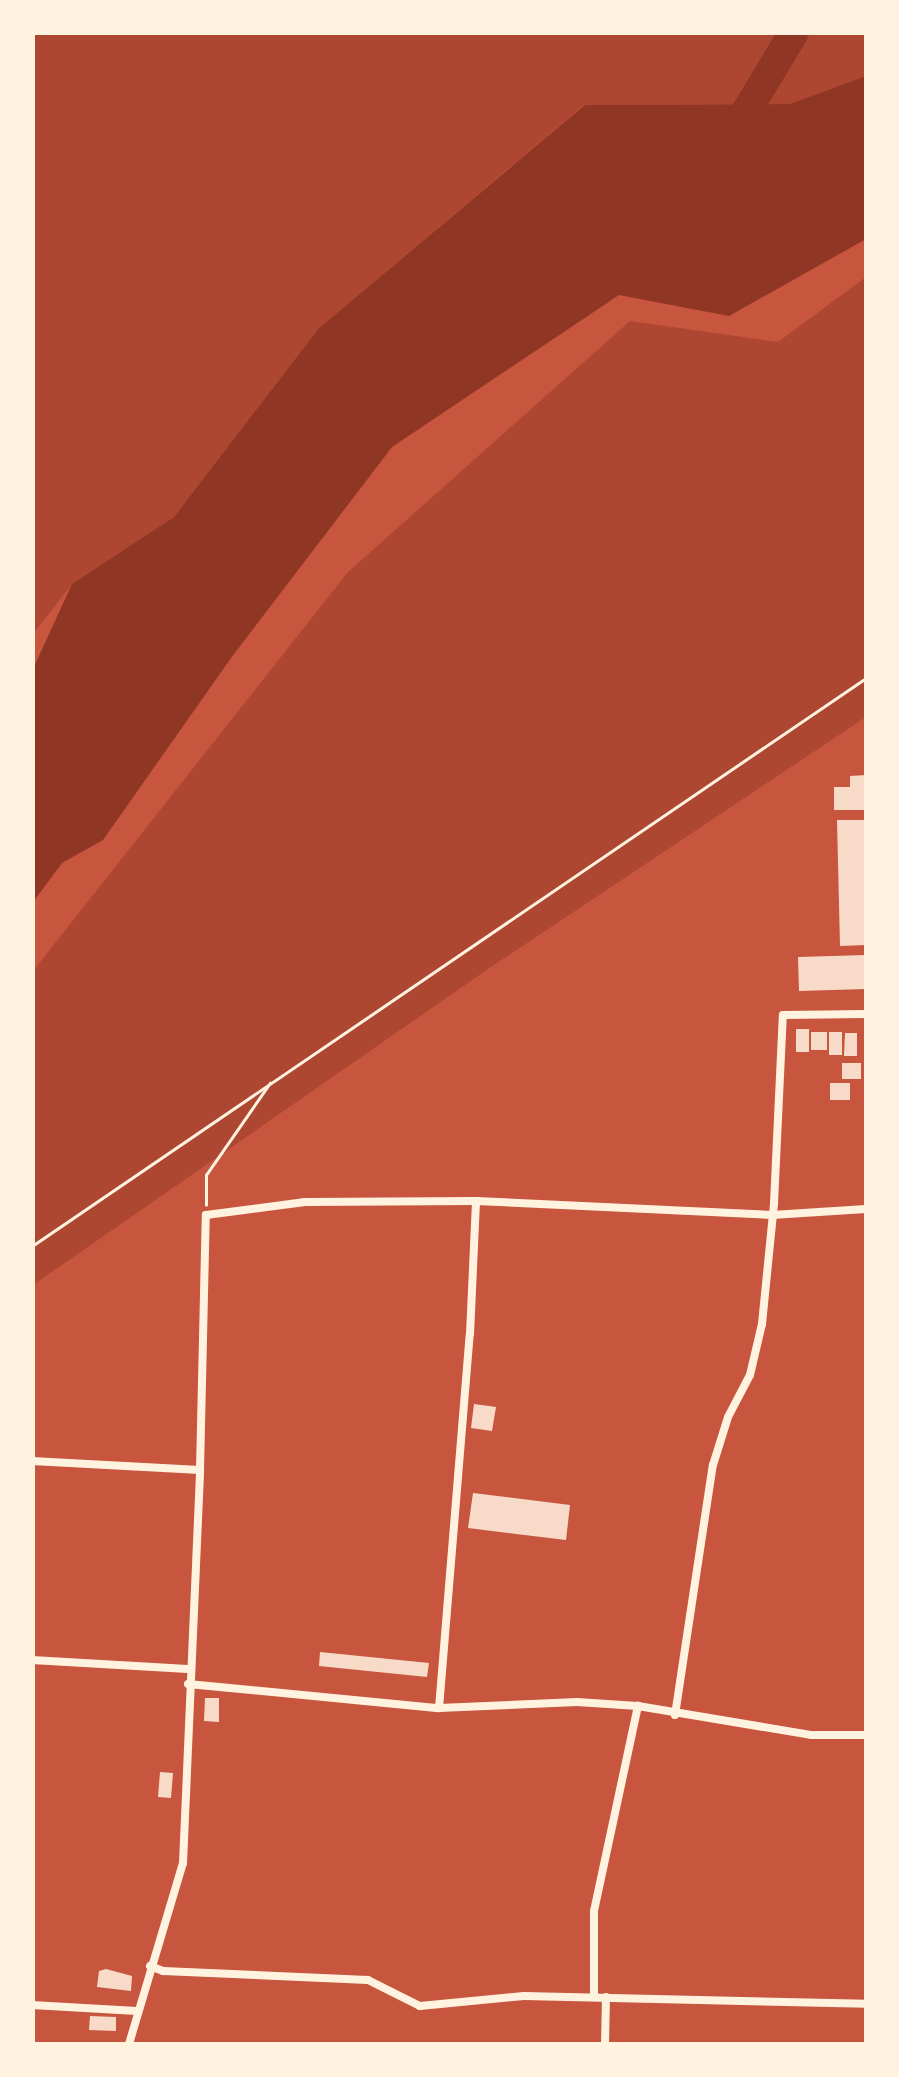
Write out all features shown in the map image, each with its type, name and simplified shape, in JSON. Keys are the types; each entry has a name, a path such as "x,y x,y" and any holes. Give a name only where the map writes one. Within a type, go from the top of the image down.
{"street":[{"path":"675,1715 713,1465 728,1417 750,1375 762,1324 782,1015 866,1014"},
{"path":"438,1708 470,1334 476,1200"},
{"path":"130,2044 183,1863 188,1668 200,1470 206,1215 305,1202 476,1200 628,1211 772,1214 866,1209"},
{"path":"32,1461 200,1470"},
{"path":"32,1660 188,1668"},
{"path":"188,1684 438,1708 577,1702 638,1706 812,1735 866,1735"},
{"path":"594,1997 594,1911 638,1706"},
{"path":"150,1966 162,1971 283,1973 368,1980 420,2006 524,1996 866,2004"},
{"path":"605,2044 606,1997"},
{"path":"32,2005 137,2011"}],"path":[{"path":"32,1246 866,678"},
{"path":"206,1215 206,1175 270,1081"}],"shaded area":[{"path":"33,33 866,33 866,76 790,104 584,105 319,328 174,517 72,584 33,634"},
{"path":"866,76 866,239 729,316 619,295 392,447 231,658 103,840 62,863 33,902 33,669 72,584 174,517 319,328 585,105 790,104"},
{"path":"866,277 866,717 488,969 33,1285 33,971 348,572 630,321 778,342"}],"building":[{"path":"866,775 866,810 834,810 834,787 850,787 850,776"},
{"path":"837,820 866,820 866,945 840,946"},
{"path":"866,955 866,989 799,991 798,957"},
{"path":"796,1029 809,1029 809,1052 796,1052"},
{"path":"811,1032 827,1032 827,1050 811,1050"},
{"path":"829,1032 842,1032 842,1055 829,1055"},
{"path":"845,1033 857,1033 857,1056 844,1056"},
{"path":"842,1063 861,1063 861,1079 842,1079"},
{"path":"830,1083 850,1083 850,1100 830,1100"},
{"path":"474,1404 496,1407 492,1431 471,1428"},
{"path":"473,1493 570,1505 566,1540 468,1528"},
{"path":"320,1652 429,1663 427,1677 319,1666"},
{"path":"205,1698 219,1698 219,1722 204,1721"},
{"path":"160,1772 173,1773 171,1798 158,1797"},
{"path":"106,1969 132,1976 131,1991 97,1987 99,1971"},
{"path":"90,2016 116,2017 116,2031 89,2030"}],"waterway":[{"path":"731,137 794,32"}]}
